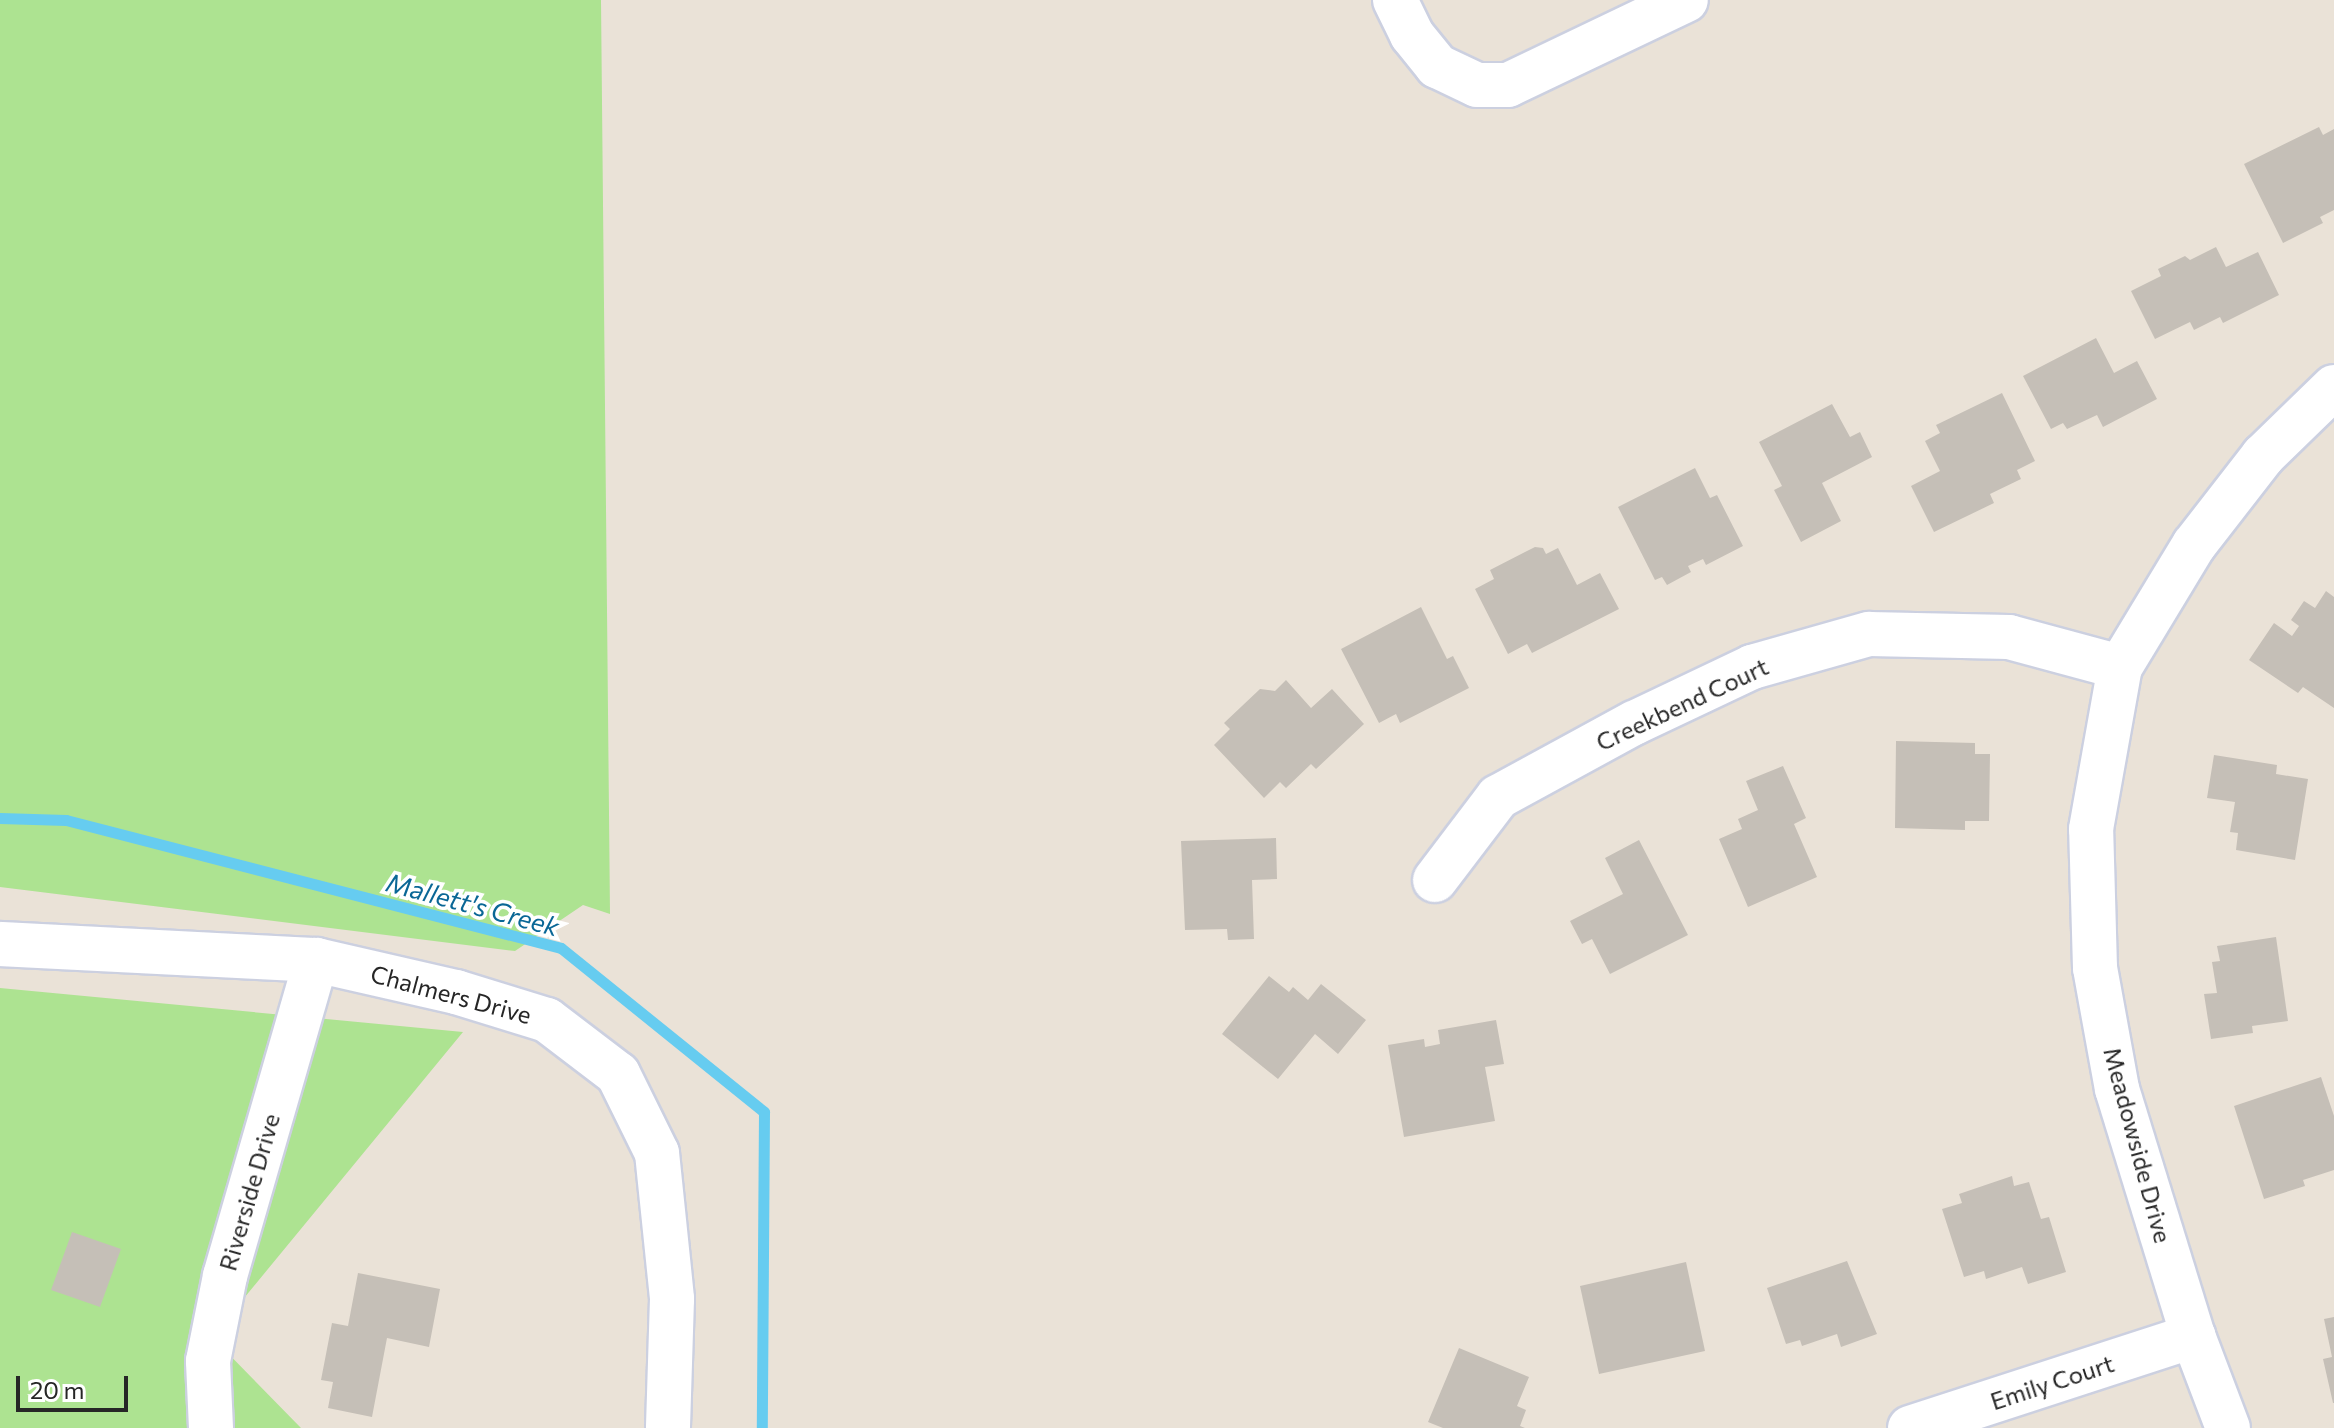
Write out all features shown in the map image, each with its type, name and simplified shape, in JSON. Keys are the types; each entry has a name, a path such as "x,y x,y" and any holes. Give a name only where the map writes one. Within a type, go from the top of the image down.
{"street":[{"path":"1395,0 1412,35 1437,66 1477,85 1508,85 1686,0"},
{"name":"Meadowside Drive","path":"2223,1412 2193,1336 2117,1089 2095,968 2091,829 2120,667 2194,545 2263,456 2334,387"},
{"name":"Creekbend Court","path":"1435,880 1498,797 1634,723 1752,667 1869,634 2009,637 2120,667"},
{"name":"Chalmers Drive","path":"0,944 316,960 456,992 547,1020 618,1074 657,1153 672,1299 668,1428"},
{"name":"Riverside Drive","path":"211,1428 208,1361 225,1276 316,960"},
{"name":"Emily Court","path":"1910,1428 2193,1336"}],"green space":[{"path":"0,0 601,0 610,914 583,905 515,951 0,887"},
{"path":"0,988 463,1032 212,1337 301,1428 0,1428"}],"building":[{"path":"2319,127 2323,135 2334,129 2334,210 2320,217 2323,223 2283,243 2244,164"},
{"path":"2216,247 2226,267 2258,252 2279,295 2223,323 2220,317 2194,330 2190,322 2155,339 2131,291 2161,276 2158,269 2185,256 2190,260"},
{"path":"2096,338 2114,373 2137,361 2157,399 2103,427 2097,415 2067,429 2063,423 2051,429 2023,376"},
{"path":"2002,393 2035,461 2017,470 2021,479 1990,494 1994,503 1934,532 1911,486 1940,471 1925,441 1940,433 1936,425"},
{"path":"1832,404 1850,437 1860,432 1872,457 1822,483 1841,521 1801,542 1774,490 1782,486 1759,442"},
{"path":"1695,468 1710,498 1717,495 1743,546 1706,565 1703,559 1688,566 1691,572 1667,585 1662,577 1655,580 1618,507"},
{"path":"1535,547 1543,548 1546,554 1558,548 1577,585 1600,573 1619,609 1532,653 1527,644 1508,654 1475,589 1494,579 1490,570"},
{"path":"2326,591 2334,597 2334,708 2303,687 2298,693 2249,660 2274,623 2292,636 2299,626 2291,620 2304,601 2315,608"},
{"path":"1421,607 1447,659 1453,656 1469,688 1400,723 1396,714 1379,723 1341,649"},
{"path":"1286,680 1311,708 1332,689 1364,724 1316,769 1311,764 1286,788 1280,782 1264,798 1214,745 1230,729 1224,723 1260,689 1275,691"},
{"path":"1896,741 1975,743 1975,754 1990,754 1989,821 1965,821 1965,830 1895,828"},
{"path":"2214,755 2277,765 2276,774 2308,779 2295,860 2236,850 2238,833 2230,832 2235,802 2207,798"},
{"path":"1783,766 1806,818 1794,824 1817,877 1748,907 1719,839 1742,829 1738,819 1758,810 1746,781"},
{"path":"1276,838 1277,879 1252,880 1254,939 1228,940 1227,929 1185,930 1181,841"},
{"path":"1639,840 1688,935 1610,974 1592,939 1582,944 1570,921 1623,894 1605,858"},
{"path":"2276,937 2288,1021 2252,1026 2253,1033 2211,1039 2204,994 2217,993 2212,962 2220,961 2217,946"},
{"path":"1269,976 1289,992 1293,987 1308,1000 1321,984 1366,1020 1338,1054 1315,1034 1278,1079 1222,1034"},
{"path":"1496,1020 1504,1064 1485,1067 1495,1121 1404,1137 1388,1045 1424,1039 1425,1047 1440,1044 1438,1030"},
{"path":"2321,1077 2334,1116 2334,1170 2303,1180 2305,1186 2264,1199 2234,1106"},
{"path":"2012,1176 2014,1186 2029,1182 2041,1219 2049,1217 2066,1272 2028,1284 2022,1267 1986,1279 1984,1271 1964,1277 1942,1209 1962,1203 1959,1194"},
{"path":"72,1232 121,1249 100,1307 51,1290"},
{"path":"1847,1261 1877,1334 1841,1347 1837,1334 1802,1346 1800,1340 1786,1344 1767,1288"},
{"path":"1686,1262 1705,1351 1599,1374 1580,1286"},
{"path":"358,1273 440,1289 429,1347 387,1338 372,1417 328,1408 333,1382 321,1380 332,1323 348,1326"},
{"path":"2334,1317 2333,1403 2323,1359 2332,1357 2324,1319"},
{"path":"1459,1348 1529,1377 1517,1406 1526,1410 1520,1426 1525,1428 1443,1428 1428,1422"}],"waterway":[{"name":"Mallett's Creek","path":"0,818 66,820 561,948 764,1112 762,1428"}]}
